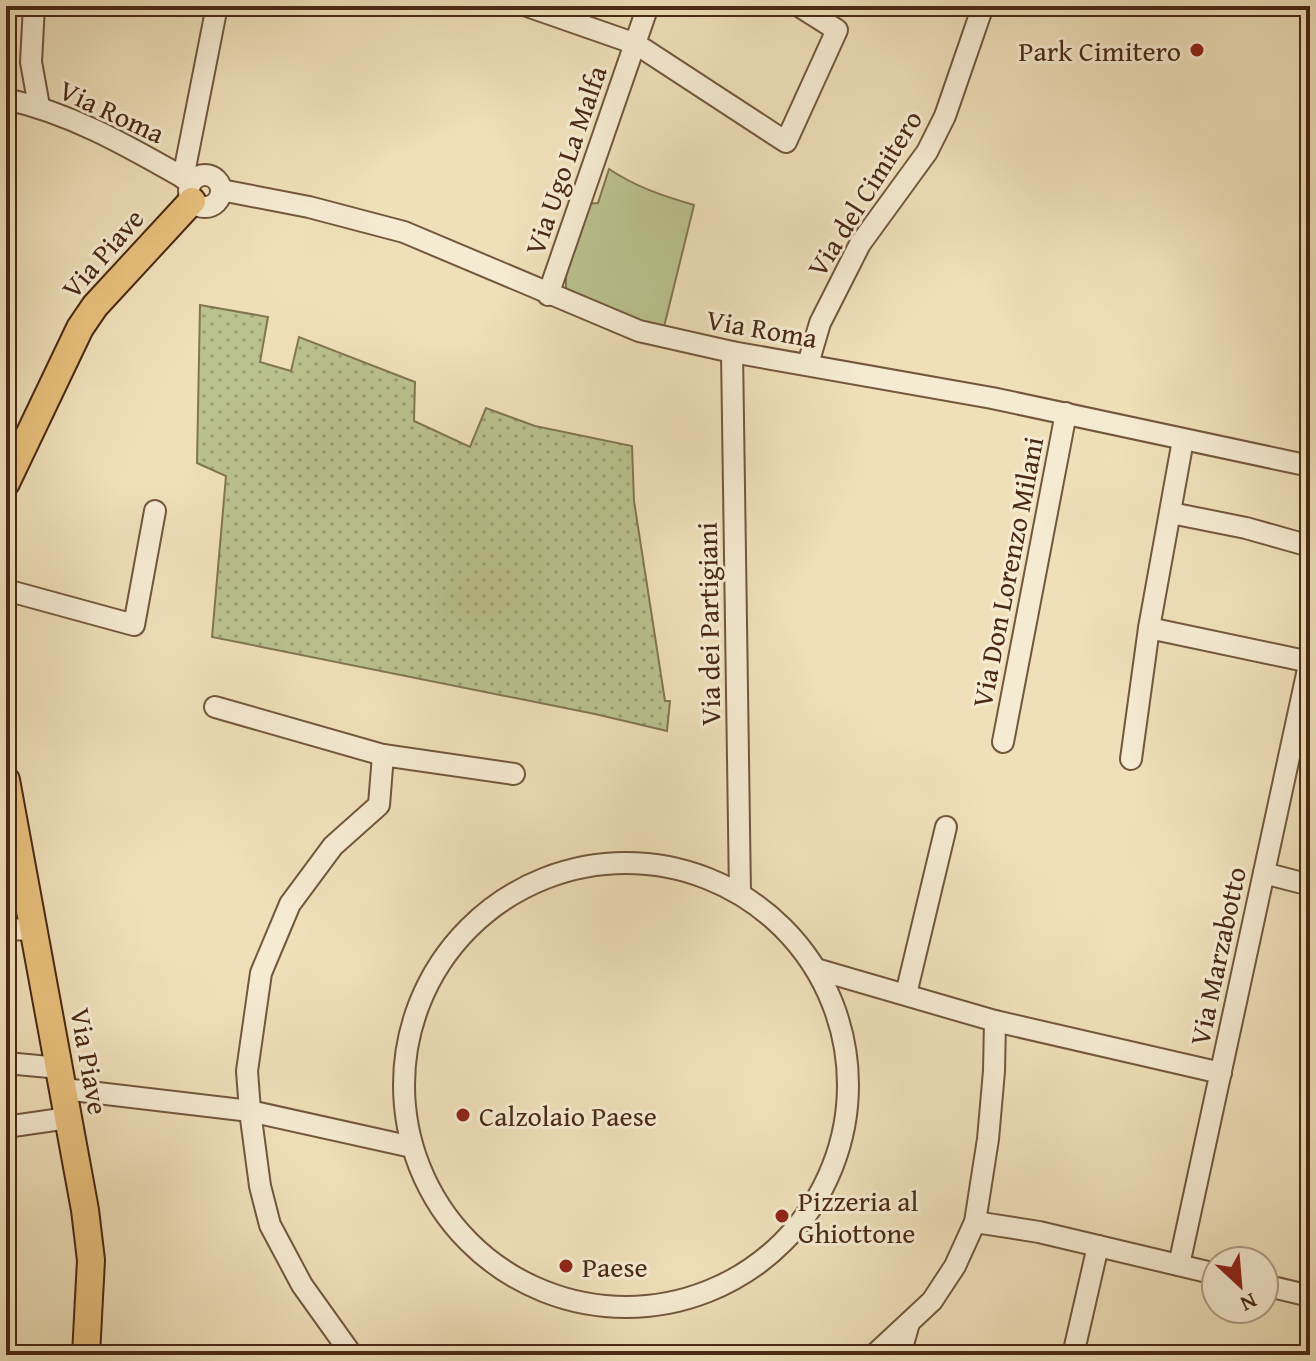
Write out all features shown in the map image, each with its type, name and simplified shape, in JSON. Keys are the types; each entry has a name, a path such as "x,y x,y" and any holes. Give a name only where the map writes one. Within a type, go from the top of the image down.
{"main road":[{"name":"Via Piave","path":"6,483 80,328 189,187"},
{"name":"Via Piave","path":"6,780 85,1210 91,1260 86,1355"}],"street":[{"path":"34,6 31,62 39,106"},
{"path":"189,187 217,6"},
{"name":"Via Ugo La Malfa","path":"527,6 636,44 786,142 837,30 799,6"},
{"name":"Via Ugo La Malfa","path":"548,295 648,6"},
{"name":"Via del Cimitero","path":"808,364 820,323 860,244 927,152 945,116 983,6"},
{"name":"Via Roma","path":"6,99 39,106 133,147 189,187 201,206 211,206 219,200 221,190 309,207 404,232 639,331 732,352 1066,413 1310,466"},
{"name":"Via dei Partigiani","path":"732,352 740,894"},
{"name":"Via Don Lorenzo Milani","path":"1003,742 1066,413"},
{"path":"1131,759 1149,628 1183,440"},
{"path":"6,590 134,625 155,511"},
{"path":"1171,513 1246,528 1310,546"},
{"path":"1149,628 1310,661"},
{"name":"Via Marzabotto","path":"1179,1265 1310,661"},
{"path":"215,707 383,755 514,774"},
{"path":"352,1355 302,1285 270,1225 260,1186 247,1071 261,973 290,904 333,846 379,805 383,755"},
{"path":"906,994 946,827"},
{"path":"600,864 648,864 696,874 740,894 769,915 795,940 816,969 834,1005 844,1043 847,1070 845,1122 835,1161 818,1197 794,1229 766,1257 733,1279 658,1305 618,1307 578,1302 540,1290 505,1272 474,1247 447,1218 426,1184 412,1147 404,1100 406,1051 418,1005 440,962 471,925 510,896 553,875 600,864"},
{"path":"1264,873 1310,885"},
{"path":"6,929 34,930"},
{"path":"816,969 995,1021 1221,1073"},
{"path":"874,1355 932,1301 955,1266 975,1222 988,1139 995,1021"},
{"path":"6,1063 62,1078 250,1111 412,1147"},
{"path":"6,1127 68,1118"},
{"path":"975,1222 1039,1232 1200,1270"},
{"path":"1073,1355 1098,1246"},
{"path":"1280,1289 1310,1296"},
{"path":"900,1355 909,1323"}],"green space":[{"path":"609,169 650,190 694,205 663,331 566,291 566,270 584,204 598,203"},
{"path":"200,305 268,317 260,362 291,371 299,337 415,382 414,421 470,447 486,408 535,426 632,446 634,501 665,701 670,701 667,731 212,637 226,476 197,463"}],"place":[{"name":"Park Cimitero","path":"1197,50"},
{"name":"Calzolaio Paese","path":"463,1115"},
{"name":"Pizzeria al Ghiottone","path":"782,1216"},
{"name":"Paese","path":"566,1266"}]}
